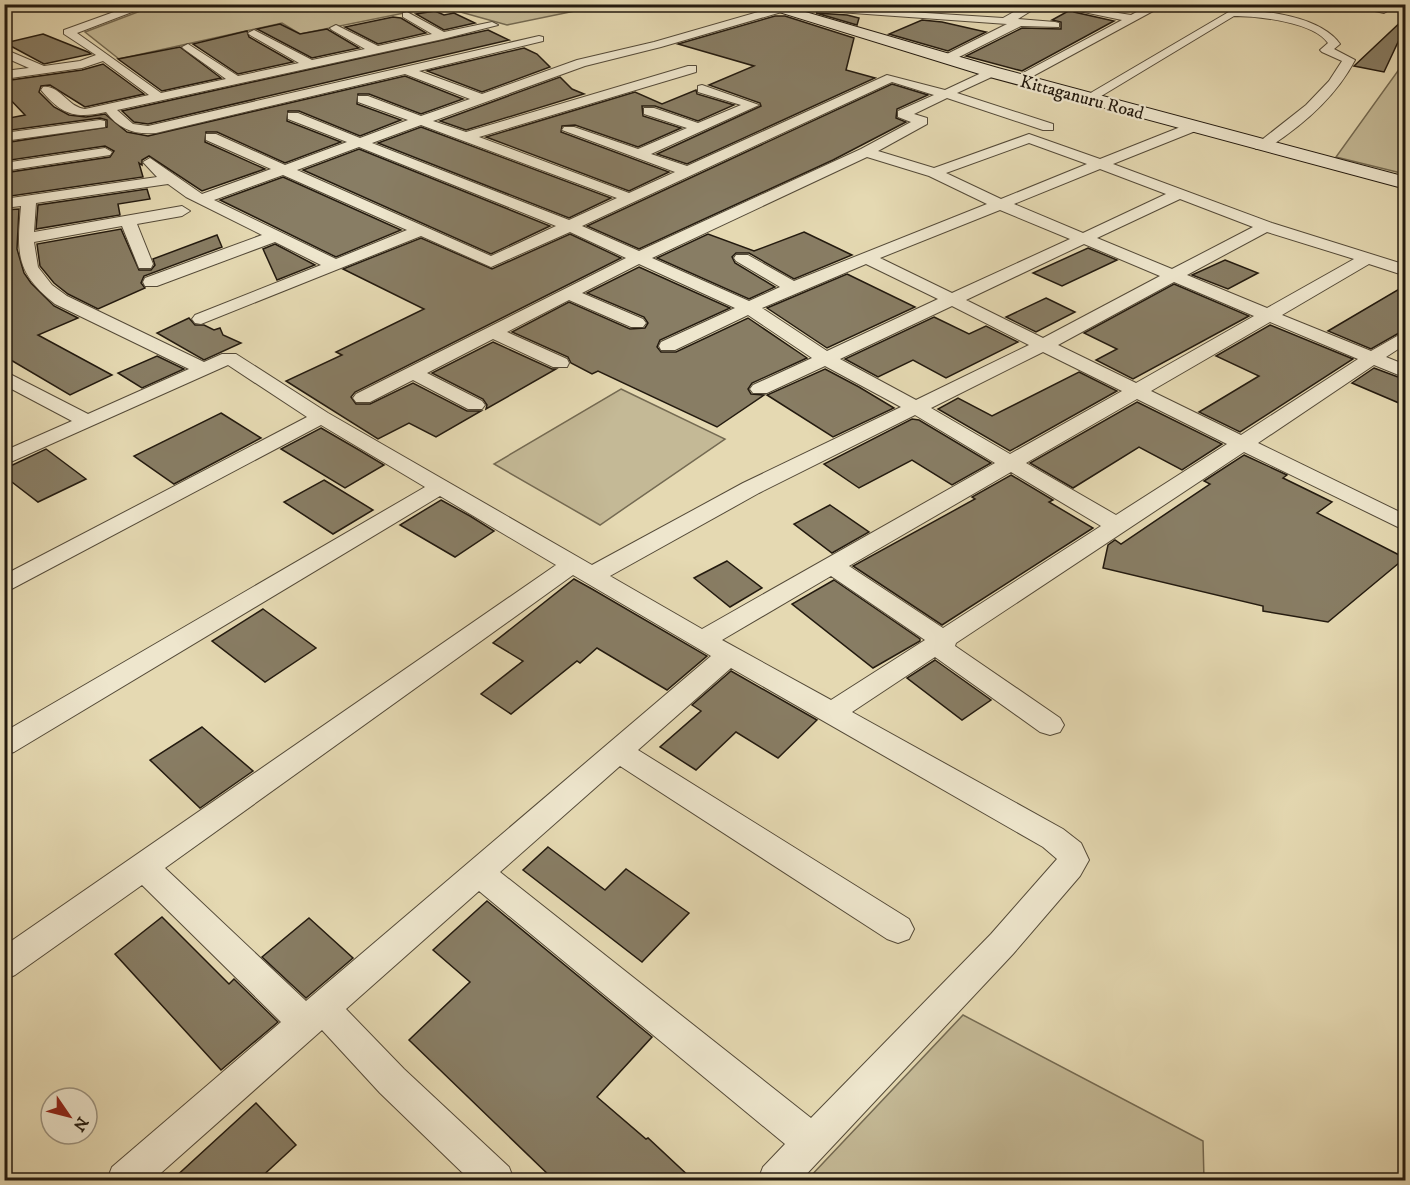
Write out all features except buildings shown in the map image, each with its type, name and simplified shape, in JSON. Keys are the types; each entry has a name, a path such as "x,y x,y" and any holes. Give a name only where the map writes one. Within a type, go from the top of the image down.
{"street":[{"path":"48,4 69,4"},
{"path":"148,4 68,32 105,56 159,97"},
{"path":"936,16 958,4"},
{"path":"1005,21 1037,4"},
{"path":"1018,79 1161,4"},
{"path":"1349,4 1384,10"},
{"path":"202,199 581,63 657,45 767,6 841,7 1055,25"},
{"name":"Kittaganuru Road","path":"767,6 1018,79 1261,146 1406,183"},
{"path":"1078,8 1133,19"},
{"path":"1088,98 1232,13 1260,13 1294,21 1328,35 1334,44 1326,50 1349,60 1343,73 1324,96 1276,137 1261,146"},
{"path":"406,15 443,36"},
{"path":"947,59 1020,22"},
{"path":"47,90 73,112 85,113 492,25"},
{"path":"336,28 376,50"},
{"path":"254,33 310,64"},
{"path":"109,108 120,121 134,130 156,129 539,39"},
{"path":"188,47 236,80"},
{"path":"4,52 43,70"},
{"path":"4,75 82,64 105,56"},
{"path":"465,137 692,69"},
{"path":"406,70 480,98"},
{"path":"363,398 638,258 867,152 922,121 903,114 993,72"},
{"path":"211,137 491,262 891,78 1048,127"},
{"path":"638,154 753,105 702,89"},
{"path":"363,99 632,199"},
{"path":"649,111 699,128"},
{"path":"293,116 570,226 749,308 826,359 917,408 1118,526"},
{"path":"4,137 120,121"},
{"path":"668,346 793,288 1193,127"},
{"path":"569,130 690,172"},
{"path":"934,173 1029,138 1266,226 1406,271"},
{"path":"4,167 105,152"},
{"path":"867,152 934,173 1083,239 1406,372"},
{"path":"150,162 167,179"},
{"path":"4,204 171,179 202,199 335,265"},
{"path":"760,389 1179,194"},
{"path":"29,200 26,260 32,276 42,287 61,300 204,369"},
{"path":"27,238 182,211"},
{"path":"128,221 145,264"},
{"path":"4,965 143,866 583,569 1045,344 1266,226"},
{"path":"201,319 420,231"},
{"path":"151,282 275,236"},
{"path":"742,258 793,288"},
{"path":"868,258 1245,442 1406,524"},
{"path":"702,640 1368,258"},
{"path":"568,293 637,323"},
{"path":"492,332 560,363"},
{"path":"833,712 1406,336"},
{"path":"4,459 229,358 321,417 702,640 1053,838 1070,852 1074,860 1002,944 776,1180"},
{"path":"413,373 475,405"},
{"path":"4,377 89,422"},
{"path":"4,585 321,417"},
{"path":"4,745 442,486"},
{"path":"832,567 941,643 1050,725"},
{"path":"129,1179 314,1015 729,655"},
{"path":"618,751 898,929"},
{"path":"143,866 392,1080 496,1180"},
{"path":"479,873 812,1142"}],"shaded area":[{"path":"156,5 604,5 507,25 439,6 300,34 282,23 119,59 85,32"},
{"path":"1405,61 1405,174 1336,157"},
{"path":"621,389 725,439 600,525 494,464"},
{"path":"963,1015 1203,1141 1204,1180 807,1180"}]}
